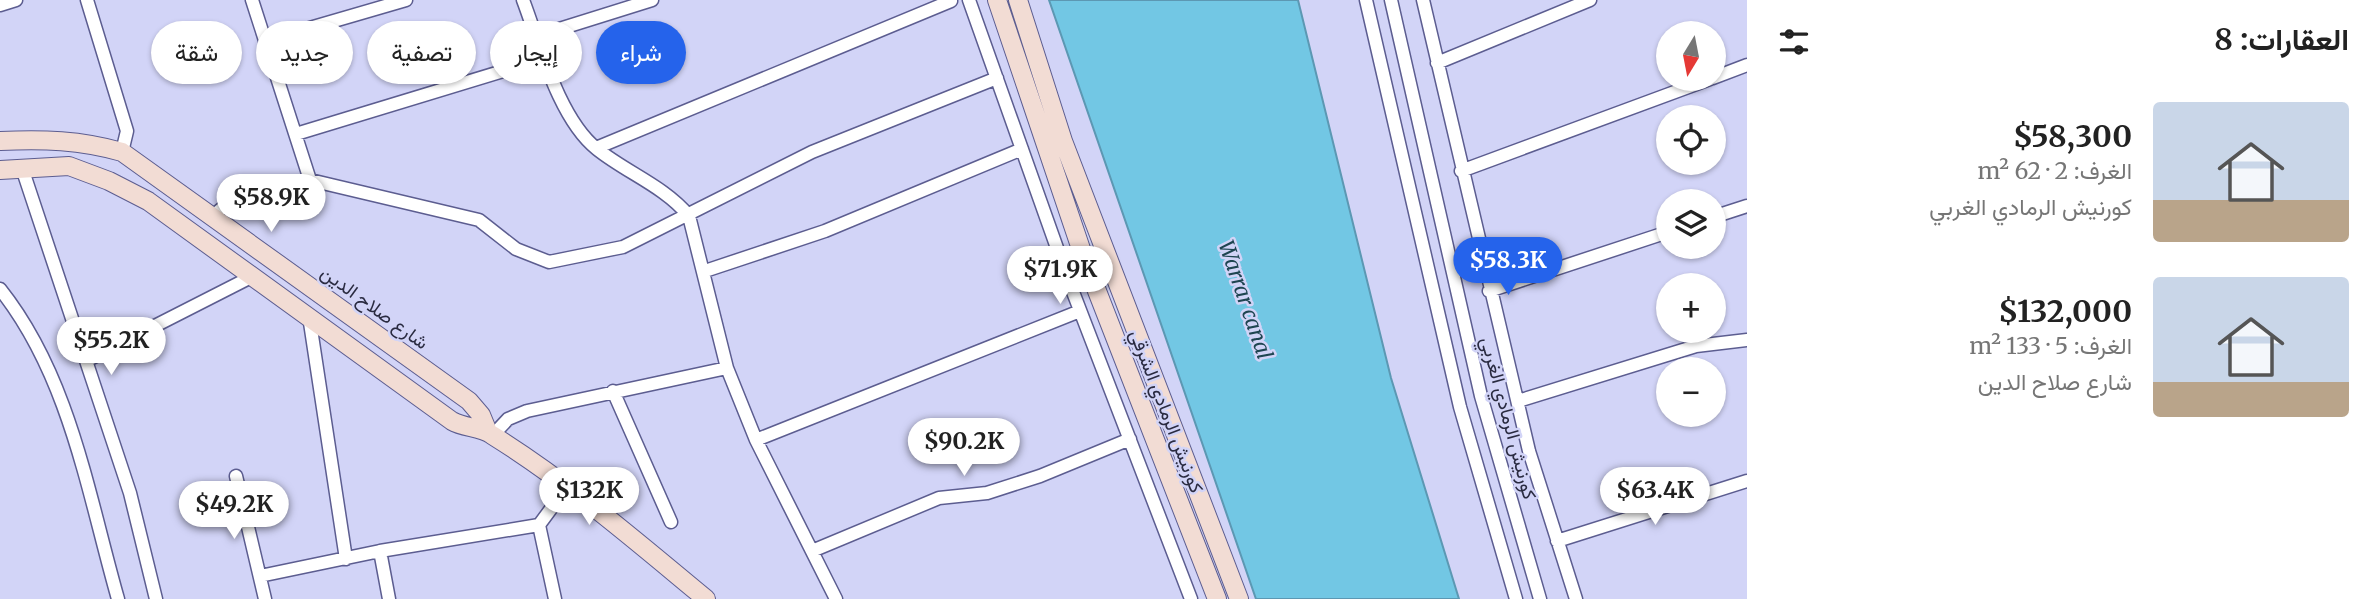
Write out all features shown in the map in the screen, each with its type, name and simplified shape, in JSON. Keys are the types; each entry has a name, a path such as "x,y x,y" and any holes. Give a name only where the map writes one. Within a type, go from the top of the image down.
{"street":[{"path":"0,5 16,0"},
{"path":"88,0 128,131 122,152"},
{"path":"252,0 259,21"},
{"path":"334,21 406,0"},
{"path":"523,0 531,21"},
{"path":"582,22 652,0"},
{"name":"كورنيش الرمادي الشرقي","path":"997,0 1083,255 1217,599"},
{"name":"كورنيش الرمادي الشرقي","path":"1018,0 1063,141 1239,599"},
{"path":"1366,0 1460,407 1516,599"},
{"name":"كورنيش الرمادي الغربي","path":"1391,0 1481,396 1540,599"},
{"path":"1423,0 1489,292 1529,450 1576,599"},
{"path":"1437,63 1590,0"},
{"path":"596,148 951,1 969,1 1080,312 1191,599"},
{"path":"1377,45 1399,39"},
{"path":"1726,73 1747,65"},
{"path":"296,134 490,75"},
{"path":"213,216 234,198 310,180 479,220 516,248 549,262 623,247 812,152 997,78"},
{"path":"279,84 310,180"},
{"path":"556,84 571,121 596,148 677,202 689,216 705,271 727,368 756,440 836,599"},
{"path":"1461,171 1677,91"},
{"name":"شارع صلاح الدين","path":"0,141 53,138 89,142 122,152 468,401 481,415 490,433"},
{"path":"705,271 825,231 1022,149"},
{"name":"شارع صلاح الدين","path":"0,170 69,166 109,181 148,201 452,421 469,429 490,433 574,490 706,599"},
{"path":"22,167 130,493 156,599"},
{"path":"1726,213 1747,206"},
{"path":"1489,292 1656,236"},
{"path":"88,360 253,276"},
{"path":"0,289 40,351 58,393 118,599"},
{"path":"756,440 1080,312"},
{"path":"309,316 346,559"},
{"path":"1518,401 1696,346 1747,340"},
{"path":"490,433 508,419 527,411 727,368"},
{"path":"613,391 671,522"},
{"path":"812,551 939,498 987,493 1130,439"},
{"path":"236,476 265,599"},
{"path":"1557,541 1747,481"},
{"path":"260,576 380,551 539,525 556,502 574,490"},
{"path":"539,525 555,599"},
{"path":"380,551 389,599"}],"water":[{"name":"Warrar canal","path":"1049,0 1298,0 1391,378 1459,599 1256,599"}]}
